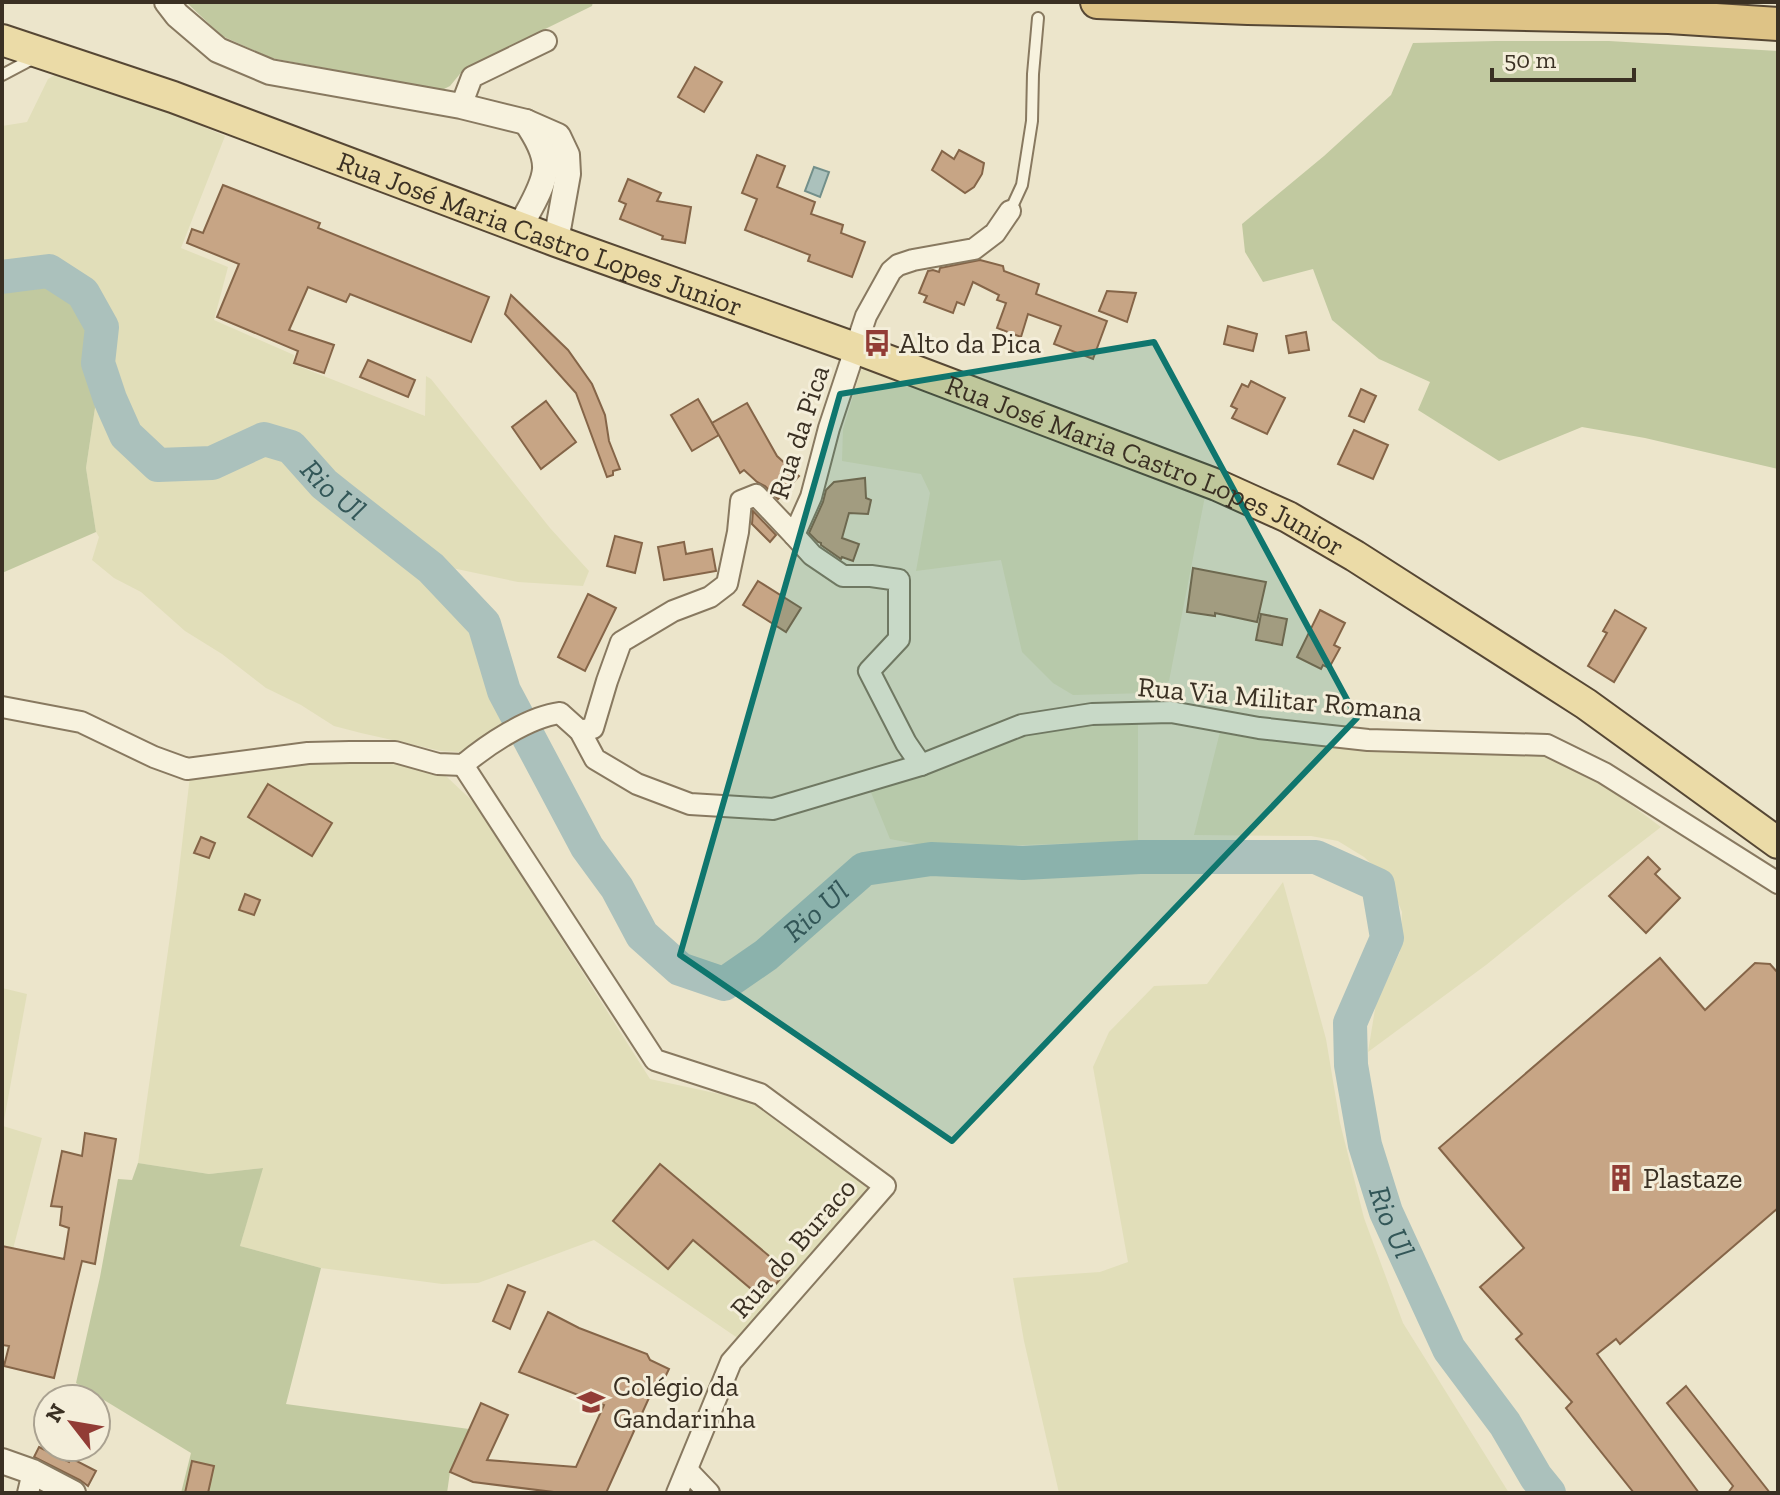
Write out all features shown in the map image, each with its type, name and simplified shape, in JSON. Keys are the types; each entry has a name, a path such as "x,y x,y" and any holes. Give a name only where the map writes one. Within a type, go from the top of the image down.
{"highway":[{"path":"1097,2 1669,17 1778,24"},
{"path":"1675,2 1778,8"}],"main road":[{"name":"Rua José Maria Castro Lopes Junior","path":"2,40 173,97 556,241 855,348 1217,485 1288,517 1355,556 1586,704 1778,843"}],"street":[{"path":"172,8 218,50 270,72 461,106 526,122 558,136 567,155 568,174 556,241"},
{"path":"461,106 472,77 546,41"},
{"path":"520,227 546,168 538,141 526,122"},
{"name":"Rua da Pica","path":"580,731 593,728 621,642 673,611 710,597 727,584 741,501 756,495 794,535 811,497 829,428 866,316 891,271 913,260 974,249 995,233 1010,211"},
{"path":"794,535 812,555 843,576 899,580 899,639 869,671 906,743 921,765"},
{"path":"2,707 81,722 154,757 187,769 308,753 350,752 395,752 438,764 463,765"},
{"name":"Rua Via Militar Romana","path":"463,765 483,748 544,715 560,713 580,731 595,759 637,784 690,804 773,809 921,765 1022,725 1092,714 1171,712 1259,728 1368,740 1547,745 1604,773 1778,883"},
{"name":"Rua do Buraco","path":"463,765 655,1060 760,1094 885,1186 731,1362 688,1471"},
{"path":"2,1461 31,1483 73,1493"},
{"path":"677,1493 688,1471 709,1493"}],"lane":[{"path":"1010,211 1022,185 1032,121 1038,18"},
{"path":"2,75 43,54"}],"highlighted area":[{"path":"1154,342 1357,718 952,1141 680,955 840,394"}],"shaded area":[{"path":"60,72 145,102 225,136 181,248 228,267 214,320 294,355 293,364 425,416 426,376 431,379 550,528 589,571 583,586 518,582 452,568 423,552 385,518 332,482 308,460 291,438 269,432 249,436 214,456 176,461 156,454 133,429 114,390 108,354 107,317 87,289 53,267 29,265 2,271 2,126 27,122 48,79"},
{"path":"872,361 1206,491 1169,681 1148,693 1073,695 1053,683 1022,652 1001,560 916,571 930,493 921,474 842,461 843,429 862,367"},
{"path":"93,375 129,452 158,473 190,474 240,458 265,444 287,451 309,480 420,567 470,618 511,721 460,752 441,751 334,726 266,688 222,654 185,631 141,592 114,578 92,560 99,537 86,468 95,408"},
{"path":"1138,719 1138,841 938,848 890,839 870,790 1020,733"},
{"path":"1221,728 1260,739 1520,749 1556,758 1578,768 1661,827 1486,965 1368,1052 1376,1003 1400,952 1402,912 1388,879 1364,857 1338,841 1311,836 1194,835"},
{"path":"390,758 447,777 485,813 650,1079 761,1103 871,1191 770,1311 761,1312 752,1322 750,1332 742,1341 594,1240 478,1283 442,1284 321,1268 240,1246 262,1168 209,1174 138,1163 190,776 335,760"},
{"path":"1283,882 1326,1039 1340,1123 1364,1218 1403,1323 1509,1493 1059,1493 1024,1341 1013,1278 1100,1272 1128,1262 1093,1067 1109,1032 1154,986 1207,984"},
{"path":"2,988 27,994 3,1126 42,1138 13,1249 2,1246"}],"green space":[{"path":"186,2 593,2 592,6 464,69 450,86 442,90 271,58 222,36"},
{"path":"1609,41 1778,51 1778,469 1645,438 1582,427 1499,461 1418,410 1430,382 1379,359 1332,320 1313,269 1263,282 1245,252 1242,224 1391,95 1413,43"},
{"path":"48,277 71,292 90,316 95,334 95,408 86,468 96,532 2,573 2,287"},
{"path":"138,1163 209,1174 263,1168 240,1246 321,1268 286,1404 469,1429 450,1472 447,1493 181,1493 191,1453 112,1405 112,1383 76,1383 118,1179 132,1180"}],"water":[{"path":"814,167 829,172 820,197 805,191"}],"building":[{"path":"695,67 722,82 704,112 678,97"},
{"path":"959,150 984,163 974,187 965,193 932,170 942,151 954,159"},
{"path":"757,155 785,166 777,187 815,202 811,214 843,225 841,233 865,242 852,277 808,261 810,255 745,230 757,199 742,193"},
{"path":"628,179 661,193 657,201 691,207 685,243 662,239 663,236 620,219 626,204 619,201"},
{"path":"223,185 320,223 318,228 489,297 471,342 350,294 346,302 308,287 289,330 334,345 324,373 294,363 298,351 217,317 239,264 187,243 192,229 203,233"},
{"path":"980,260 1003,266 1004,271 1039,284 1036,294 1107,321 1093,359 1054,344 1061,326 1028,314 1021,337 997,328 1006,303 997,300 999,295 973,282 964,305 957,302 953,313 924,302 927,296 919,293 928,271 939,272 940,268"},
{"path":"1107,291 1136,293 1127,322 1099,311"},
{"path":"511,295 568,350 592,384 605,415 609,441 620,469 613,471 613,475 607,477 576,393 505,314"},
{"path":"1228,326 1257,334 1253,351 1224,344"},
{"path":"1306,332 1309,350 1289,353 1286,336"},
{"path":"368,360 415,380 408,397 360,377"},
{"path":"1251,381 1285,398 1267,434 1232,418 1237,409 1231,406 1242,384 1248,387"},
{"path":"1361,389 1376,396 1364,422 1349,416"},
{"path":"698,399 719,435 692,451 671,415"},
{"path":"546,401 576,442 541,469 512,427"},
{"path":"747,403 777,456 799,476 778,499 744,470 740,473 712,423"},
{"path":"1354,430 1388,445 1373,479 1338,464"},
{"path":"865,478 866,498 871,500 868,514 849,513 842,538 859,544 853,561 841,559 809,533 826,490 834,482"},
{"path":"753,511 776,535 770,542 752,524"},
{"path":"615,536 642,543 635,573 607,566"},
{"path":"684,542 686,554 712,549 716,571 664,580 658,547"},
{"path":"1193,568 1266,582 1257,622 1215,613 1215,616 1187,612"},
{"path":"758,581 801,608 786,632 743,605"},
{"path":"588,594 616,608 585,671 558,657"},
{"path":"1320,610 1345,623 1334,645 1340,648 1329,668 1323,665 1321,669 1297,657"},
{"path":"1615,610 1646,628 1614,682 1588,666 1607,633 1603,631"},
{"path":"1261,614 1287,619 1282,645 1256,640"},
{"path":"268,784 332,823 312,856 248,817"},
{"path":"201,837 215,843 209,858 194,853"},
{"path":"1648,857 1660,869 1655,874 1680,898 1646,933 1609,896"},
{"path":"245,894 260,900 254,915 239,910"},
{"name":"Plastaze","path":"1660,958 1705,1010 1755,963 1770,964 1778,973 1778,1208 1620,1344 1616,1339 1597,1354 1699,1493 1634,1493 1566,1408 1572,1402 1516,1339 1522,1334 1480,1287 1524,1248 1439,1148"},
{"path":"85,1133 116,1139 95,1264 82,1261 54,1378 4,1366 9,1346 2,1345 2,1246 64,1259 69,1228 60,1225 62,1207 51,1206 62,1151 82,1156"},
{"path":"660,1164 787,1271 763,1299 693,1240 668,1269 613,1221"},
{"path":"508,1285 525,1292 510,1329 493,1321"},
{"path":"548,1312 579,1328 647,1354 650,1360 669,1369 658,1392 653,1389 606,1493 553,1493 473,1482 450,1472 481,1403 508,1415 487,1460 576,1467 604,1405 519,1372"},
{"path":"1686,1386 1770,1493 1728,1493 1733,1486 1667,1403"},
{"path":"192,1461 214,1466 208,1493 185,1493"},
{"path":"46,1463 81,1463 96,1471 88,1486"}],"waterway":[{"name":"Rio Ul","path":"2,277 49,271 83,293 102,327 98,363 110,399 126,435 158,465 212,463 264,439 291,447 324,484 431,568 484,624 504,691 587,847 617,888 642,935 680,969 724,984 766,955 864,869 931,859 1023,863 1140,857 1316,857 1378,885 1387,938 1350,1023 1351,1065 1365,1145 1386,1212 1449,1349 1505,1424 1549,1493"}],"place":[{"name":"Alto da Pica","path":"877,343"},
{"name":"Plastaze","path":"1621,1178"},
{"name":"Colégio da Gandarinha","path":"591,1402"}]}
